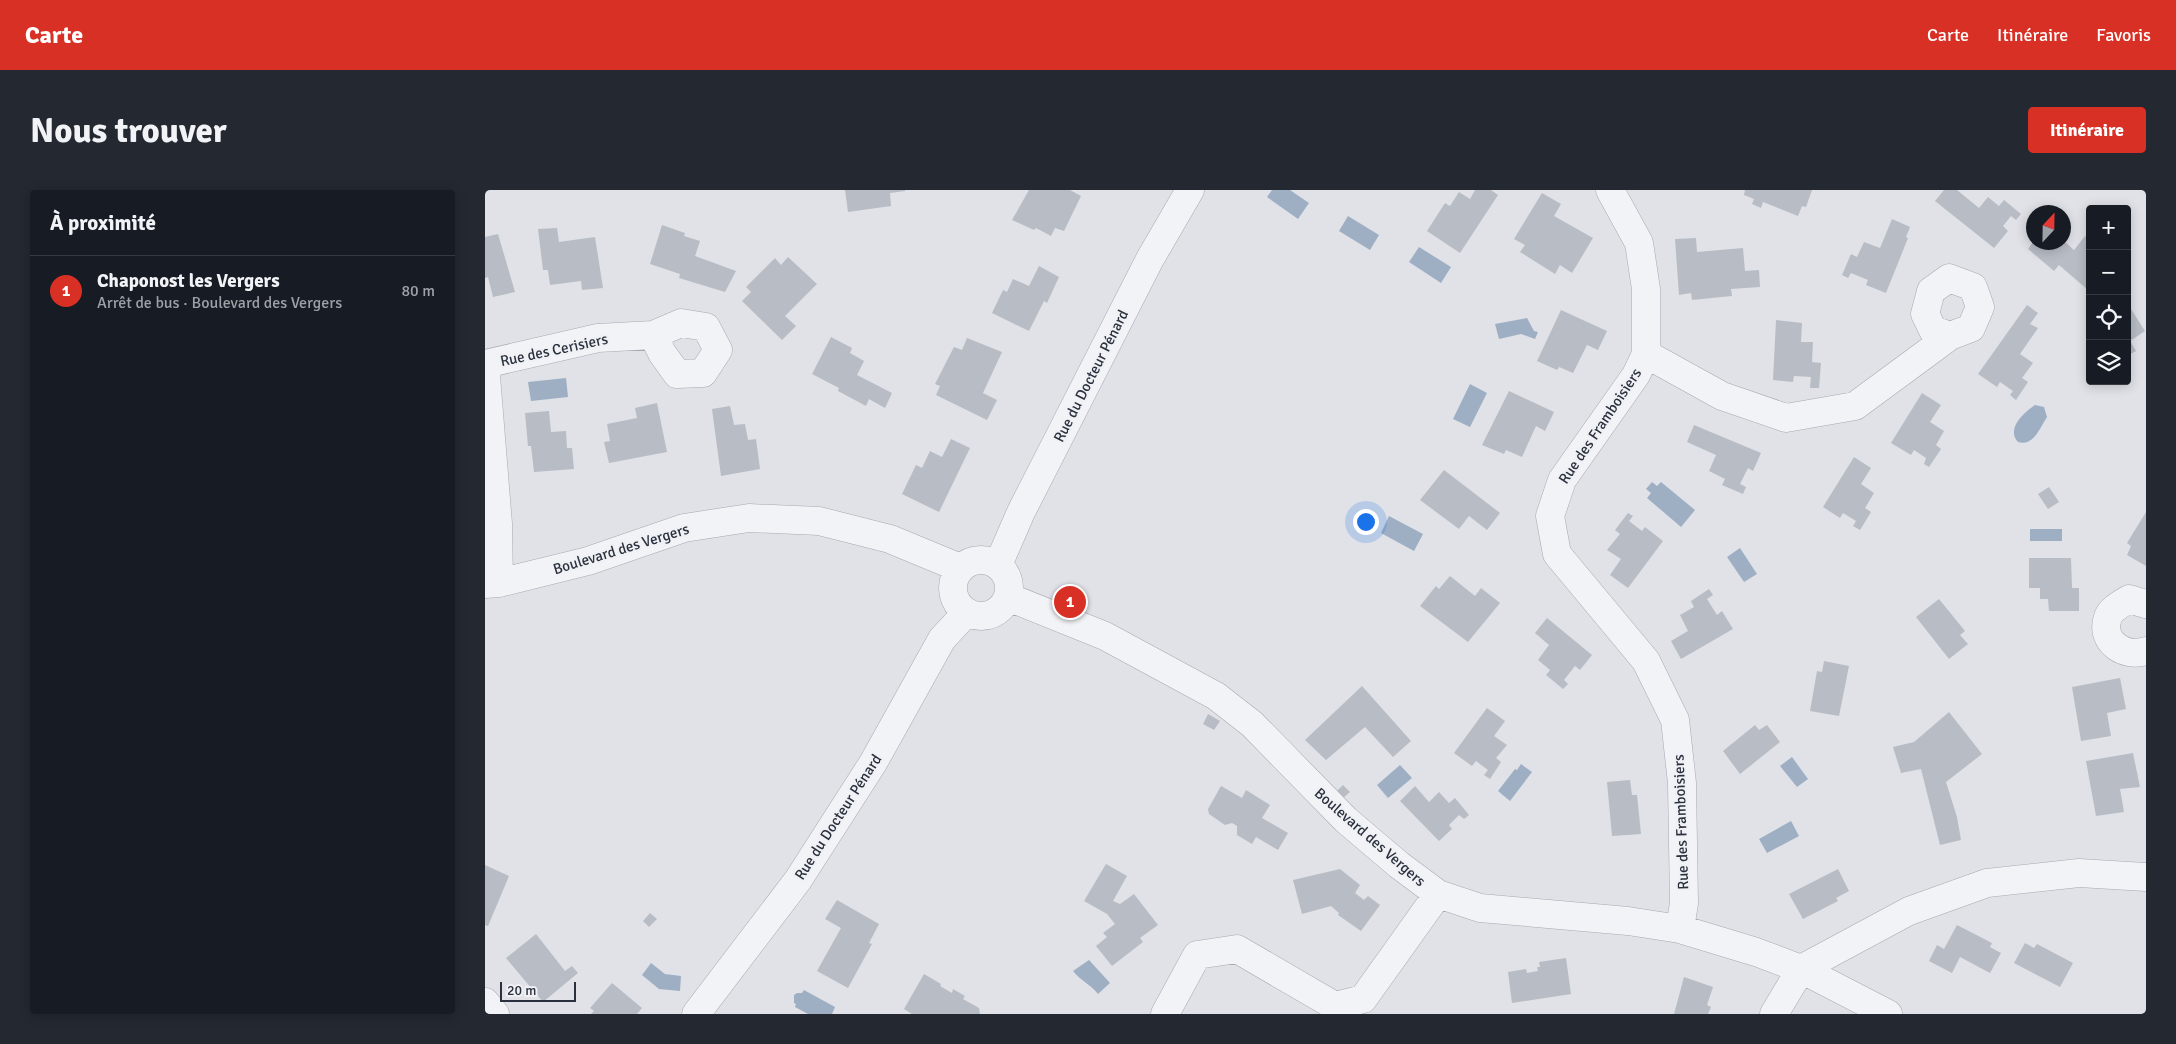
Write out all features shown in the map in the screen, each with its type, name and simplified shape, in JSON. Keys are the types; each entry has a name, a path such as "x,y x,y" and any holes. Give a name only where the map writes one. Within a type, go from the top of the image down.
{"street":[{"name":"Rue du Docteur Pénard","path":"998,565 1021,512 1145,268 1190,190"},
{"name":"Rue des Framboisiers","path":"1610,190 1639,243 1646,289 1646,354 1636,375 1561,480 1550,516 1557,554 1645,661 1675,720 1682,783 1684,903 1680,929"},
{"name":"Rue des Cerisiers","path":"492,583 498,524 485,364 598,338 653,335"},
{"path":"1646,354 1723,396 1786,418 1855,406 1950,336"},
{"name":"Boulevard des Vergers","path":"492,583 588,561 684,528 749,518 819,521 890,539 960,568"},
{"path":"978,559 989,560 998,565 1006,574 1009,585 1008,597 1003,606 986,616 977,616 959,606 954,597 952,587 954,576 960,568 968,561 978,559"},
{"name":"Boulevard des Vergers","path":"1008,597 1105,636 1216,696 1252,724 1319,795 1346,820 1399,866 1438,894 1480,908 1628,920 1680,929 1756,952 1801,970 1888,1014"},
{"path":"2146,604 2129,599 2116,606 2108,618 2107,632 2113,645 2123,651 2136,654 2146,651"},
{"name":"Rue du Docteur Pénard","path":"696,1014 798,880 873,763 942,639 967,612"},
{"path":"1774,1014 1801,970 1909,911 1987,883 2079,873 2146,877"},
{"path":"1165,1014 1197,955 1237,949 1335,1006 1363,999 1438,894"},
{"path":"485,1002 495,1014"}],"water":[{"path":"1272,190 1290,190 1309,203 1298,219 1267,197"},
{"path":"1348,216 1379,235 1370,250 1339,231"},
{"path":"1419,247 1451,267 1441,283 1409,262"},
{"path":"1527,318 1534,331 1538,332 1535,339 1521,334 1499,339 1495,324"},
{"path":"566,378 568,397 531,401 528,382"},
{"path":"1470,384 1487,393 1470,427 1453,419"},
{"path":"2035,405 2044,407 2047,417 2032,439 2028,442 2018,442 2014,432 2017,422"},
{"path":"1652,482 1657,486 1661,482 1695,510 1681,527 1647,498 1651,493 1646,489"},
{"path":"1389,516 1423,534 1414,551 1381,533"},
{"path":"2030,529 2062,529 2062,541 2030,541"},
{"path":"1740,548 1757,574 1744,582 1727,557"},
{"path":"1792,757 1808,779 1797,787 1780,766"},
{"path":"1521,764 1532,772 1510,801 1498,791"},
{"path":"1400,765 1412,778 1388,798 1377,785"},
{"path":"1791,821 1799,836 1767,853 1759,839"},
{"path":"1089,960 1110,983 1098,994 1073,971"},
{"path":"651,963 665,974 681,976 680,991 659,989 642,975"},
{"path":"804,990 835,1007 832,1014 808,1014 795,1007 794,995 802,993"}],"building":[{"path":"845,190 905,191 890,193 891,206 848,212"},
{"path":"1029,190 1070,190 1081,196 1064,231 1055,228 1051,236 1036,228 1034,230 1012,220"},
{"path":"1475,190 1491,190 1498,195 1460,253 1427,231 1445,203 1450,206 1459,192 1470,199"},
{"path":"1745,190 1812,190 1806,207 1802,206 1798,216 1763,202 1761,208 1752,204 1754,199 1744,195"},
{"path":"1944,190 1957,190 1979,208 1988,197 1999,206 2004,200 2021,214 2016,220 2011,216 2003,226 2008,231 1994,248 1935,201"},
{"path":"1542,193 1561,204 1554,216 1593,238 1572,273 1560,265 1555,274 1520,252 1525,245 1514,239"},
{"path":"1892,219 1910,227 1906,237 1908,238 1886,293 1866,285 1868,280 1851,273 1848,278 1842,275 1851,254 1857,257 1864,242 1880,248"},
{"path":"662,225 685,233 684,236 700,241 695,256 736,271 725,292 679,278 680,274 650,264"},
{"path":"557,228 559,242 595,237 603,288 582,290 581,281 550,285 548,270 543,270 538,229"},
{"path":"498,234 515,292 493,297 488,277 485,278 485,237"},
{"path":"2086,237 2086,288 2059,265 2054,271 2029,250 2071,250 2071,247 2074,250"},
{"path":"1696,238 1697,252 1743,248 1745,271 1759,270 1760,287 1731,289 1732,296 1692,300 1691,293 1679,295 1675,239"},
{"path":"788,257 817,284 785,316 796,326 782,340 742,301 751,292 746,287 775,258 781,265"},
{"path":"1039,266 1059,277 1047,303 1044,301 1029,331 992,313 1003,290 1007,292 1013,279 1029,286"},
{"path":"2027,305 2038,313 2030,324 2038,328 2020,354 2033,363 2022,378 2028,382 2016,400 2010,395 2013,391 2000,382 1997,387 1978,374"},
{"path":"2131,309 2145,331 2131,340"},
{"path":"1561,310 1607,331 1598,350 1587,345 1573,373 1559,367 1557,370 1537,361"},
{"path":"1776,320 1802,323 1801,342 1813,342 1812,362 1821,363 1819,388 1810,388 1811,377 1794,376 1793,382 1773,380"},
{"path":"831,337 852,348 850,353 864,361 857,375 892,393 885,408 869,399 866,406 838,391 839,388 812,374"},
{"path":"967,338 1002,352 983,393 997,400 987,420 936,395 940,386 935,384 954,347 962,350"},
{"path":"2131,343 2136,351 2131,354"},
{"path":"1509,391 1554,412 1545,431 1536,426 1522,457 1506,450 1504,454 1482,445"},
{"path":"1922,393 1941,405 1930,422 1944,431 1936,445 1941,449 1929,467 1924,464 1926,458 1914,450 1911,455 1891,443"},
{"path":"657,403 667,452 609,463 604,442 610,441 607,424 637,418 635,408"},
{"path":"730,406 734,425 745,424 748,440 756,439 760,469 721,476 712,409"},
{"path":"549,411 551,432 566,431 567,448 572,448 574,469 534,472 531,446 528,446 525,413"},
{"path":"1694,425 1761,453 1753,471 1748,468 1740,484 1746,487 1743,494 1722,485 1725,479 1709,471 1716,455 1687,442"},
{"path":"951,439 970,448 939,512 902,494 916,465 922,468 930,451 942,457"},
{"path":"1854,457 1871,468 1861,484 1874,493 1865,508 1871,512 1860,530 1853,526 1856,521 1843,513 1840,518 1823,507"},
{"path":"1444,470 1500,513 1487,530 1469,516 1459,529 1420,500"},
{"path":"2049,487 2059,502 2048,509 2038,494"},
{"path":"2146,512 2146,566 2127,555 2131,546 2127,543"},
{"path":"1628,513 1633,516 1629,521 1642,531 1645,527 1663,541 1628,588 1610,575 1621,559 1607,550 1620,534 1615,530"},
{"path":"2029,558 2071,558 2072,588 2079,588 2079,611 2049,611 2048,599 2040,599 2040,588 2029,588"},
{"path":"1450,576 1475,596 1481,588 1500,603 1468,642 1420,606 1436,586 1439,589"},
{"path":"1709,589 1713,595 1707,599 1717,615 1722,611 1733,629 1681,659 1671,641 1688,631 1680,615 1694,607 1691,601"},
{"path":"1939,599 1965,631 1960,635 1968,644 1949,659 1916,617"},
{"path":"1547,618 1592,655 1580,670 1575,666 1564,680 1568,684 1563,689 1546,675 1550,670 1538,660 1549,645 1535,633"},
{"path":"1824,661 1849,666 1839,716 1810,711 1817,671 1822,672"},
{"path":"2120,678 2126,709 2107,713 2111,736 2081,741 2072,687"},
{"path":"1362,686 1411,741 1393,757 1365,727 1326,760 1305,740"},
{"path":"1487,708 1505,721 1494,736 1507,745 1496,758 1501,762 1490,779 1484,775 1488,770 1476,761 1472,766 1454,753"},
{"path":"1949,712 1982,754 1946,782 1957,817 1961,840 1940,845 1921,769 1901,773 1893,747 1914,742"},
{"path":"1208,714 1220,721 1214,730 1203,724"},
{"path":"1755,725 1759,730 1767,725 1780,742 1740,774 1723,751"},
{"path":"2133,753 2140,787 2120,789 2124,812 2096,816 2086,761"},
{"path":"1630,780 1632,795 1637,795 1641,834 1612,836 1607,782"},
{"path":"1343,785 1350,792 1342,799 1336,792"},
{"path":"1221,786 1242,798 1246,790 1270,805 1262,818 1288,833 1278,850 1256,837 1252,844 1237,835 1237,826 1232,823 1225,825 1209,814 1208,809"},
{"path":"1415,786 1429,802 1439,792 1449,803 1455,798 1469,815 1464,819 1459,815 1449,825 1452,829 1439,841 1400,801"},
{"path":"1106,864 1127,876 1113,901 1120,904 1134,894 1158,925 1140,938 1143,942 1112,966 1096,946 1107,937 1103,933 1115,924 1107,914 1084,901"},
{"path":"485,865 509,876 488,926 485,925"},
{"path":"1340,869 1360,885 1355,893 1364,900 1368,896 1380,905 1361,931 1338,915 1339,913 1331,906 1302,914 1293,880"},
{"path":"1838,869 1849,891 1836,898 1838,901 1803,919 1789,894"},
{"path":"837,900 879,924 869,943 872,944 848,988 817,971 841,928 825,919"},
{"path":"650,913 657,919 649,927 643,921"},
{"path":"1957,925 1992,943 1990,947 2001,953 1990,973 1960,957 1952,973 1929,961 1937,945 1944,949"},
{"path":"536,934 565,971 572,966 578,973 543,1002 506,958"},
{"path":"2025,943 2034,948 2037,944 2073,963 2060,987 2014,963"},
{"path":"1566,958 1571,994 1512,1003 1508,972 1526,969 1527,973 1538,971 1537,967 1540,967 1539,962"},
{"path":"924,974 952,993 953,989 965,996 963,999 979,1008 980,1014 912,1014 904,1009"},
{"path":"1684,977 1713,987 1707,1005 1711,1007 1708,1014 1674,1014"},
{"path":"612,983 642,1008 637,1014 591,1014 594,1011 590,1008"}],"place":[{"name":"Chaponost les Vergers","path":"1070,602"}]}
